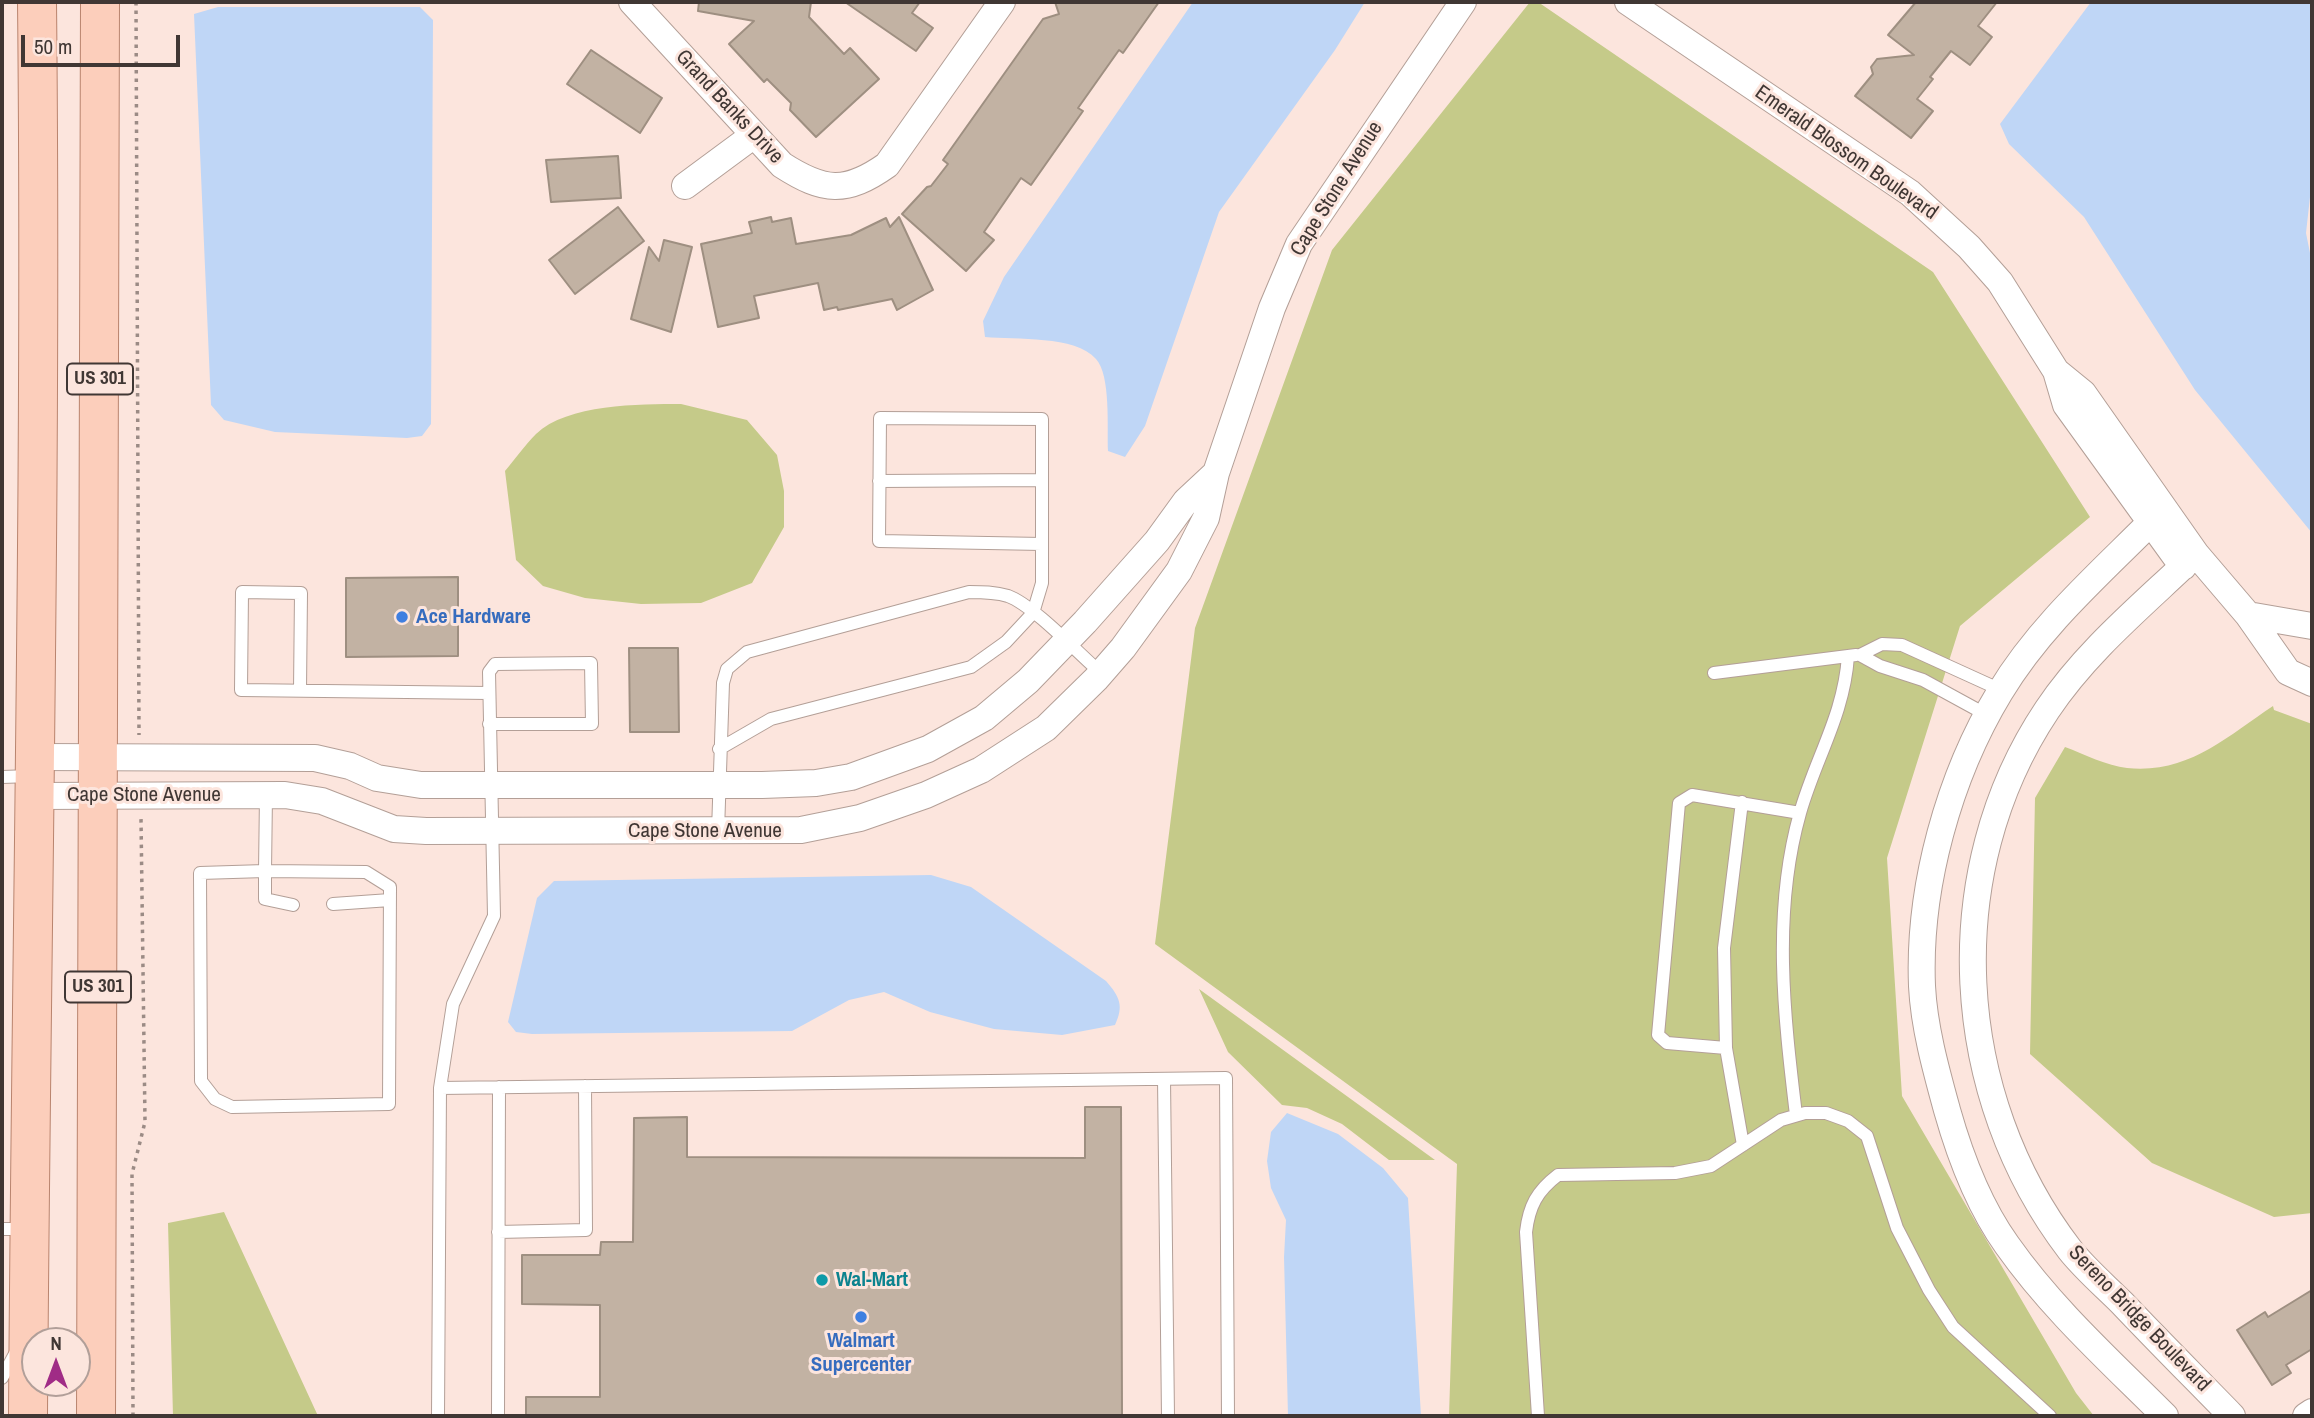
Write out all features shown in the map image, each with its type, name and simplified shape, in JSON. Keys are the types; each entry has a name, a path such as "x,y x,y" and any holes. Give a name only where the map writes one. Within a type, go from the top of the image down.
{"main road":[{"name":"US 301","path":"28,1327 15,1229 40,250 37,2"},
{"name":"US 301","path":"96,1416 100,2"},
{"name":"US 301","path":"28,1397 28,1416"}],"street":[{"name":"Grand Banks Drive","path":"632,2 782,165 808,182 834,187 862,183 887,165 1002,2"},
{"name":"Cape Stone Avenue","path":"27,777 99,796 266,795 322,801 394,829 718,831 801,830 860,818 926,795 981,770 1046,728 1101,673 1179,571 1206,517 1216,472 1272,308 1299,244 1463,2"},
{"name":"Emerald Blossom Boulevard","path":"1628,2 1934,212 2000,282 2056,371 2083,393 2158,517 2189,561 2248,615 2288,672 2312,683"},
{"path":"685,186 754,135"},
{"name":"Cape Stone Avenue","path":"27,777 99,757 315,758 350,766 377,778 421,785 719,785 816,783 839,779 928,748 984,718 1028,681 1065,643 1157,541 1186,500 1216,472"},
{"path":"2158,517 2043,629 1987,715 1961,769 1939,839 1927,902 1922,986 1934,1064 1961,1157 2005,1244 2055,1306 2165,1416"},
{"name":"Sereno Bridge Boulevard","path":"2189,561 2091,654 2046,711 2009,781 1981,869 1971,953 1976,1035 1996,1114 2027,1182 2070,1251 2232,1416"},
{"path":"2248,615 2312,626"},
{"path":"2306,1416 2312,1412"}],"lane":[{"path":"719,748 771,719 971,667 1006,642 1033,613 1042,583 1042,544 1042,480 1042,419 880,418 879,541 1042,544"},
{"path":"879,481 1042,480"},
{"path":"300,690 301,593 242,592 241,690 489,692"},
{"path":"718,831 723,683 735,659 747,652 969,592 1009,596 1033,613 1101,673"},
{"path":"1714,673 1854,656 1882,644 1902,645 2001,690"},
{"path":"1854,656 1923,680 1987,715"},
{"path":"1796,1115 1782,965 1782,924 1787,880 1800,813 1846,689 1854,656"},
{"path":"438,1416 440,1088 453,1004 494,916 494,831 489,785 489,724 489,692 489,672 495,664 591,663 592,724 489,724"},
{"path":"266,795 265,899 293,905"},
{"path":"1726,1048 1667,1043 1658,1035 1679,803 1692,795 1800,813"},
{"path":"1742,802 1724,948 1726,1048 1743,1145"},
{"path":"265,871 366,872 390,887 389,1104 232,1107 215,1099 201,1081 200,873 265,871"},
{"path":"333,904 390,900"},
{"path":"440,1088 1226,1078 1228,1416"},
{"path":"1164,1079 1168,1416"},
{"path":"498,1232 586,1230 585,1086"},
{"path":"498,1416 499,1087"},
{"path":"1538,1416 1526,1232 1529,1208 1543,1186 1558,1175 1675,1173 1711,1166 1781,1120 1796,1115 1826,1114 1848,1121 1867,1136 1897,1228 1929,1290 1953,1327 2050,1416"},
{"path":"2,1378 21,1346"}],"path":[{"path":"136,2 139,727"},
{"path":"133,1416 132,1174 145,1122 141,809"}],"green space":[{"path":"1530,2 1538,2 1933,272 2090,517 1960,626 1887,858 1902,1096 2076,1393 2094,1416 1449,1416 1457,1164 1155,944 1195,628 1332,250"},
{"path":"681,404 747,420 777,455 784,491 784,527 752,583 701,603 641,604 585,598 543,586 516,560 505,471 536,434 549,424 566,417 605,408"},
{"path":"2273,706 2274,710 2312,724 2312,1213 2274,1217 2152,1163 2030,1054 2035,798 2065,747 2119,767 2149,768 2169,765 2205,751"},
{"path":"1199,989 1435,1160 1389,1160 1342,1124 1307,1108 1282,1105 1228,1052"},
{"path":"224,1212 318,1416 173,1416 168,1223"}],"water":[{"path":"1193,2 1365,2 1335,50 1219,212 1145,426 1125,457 1108,451 1106,389 1101,367 1096,359 1086,351 1060,342 985,337 983,321 1004,277"},
{"path":"2091,2 2312,2 2312,179 2306,233 2312,263 2312,533 2195,390 2084,217 2009,144 2000,124"},
{"path":"218,7 420,7 433,20 431,424 422,436 407,438 275,432 224,420 211,405 194,14"},
{"path":"931,875 971,887 1106,981 1119,1002 1115,1025 1062,1035 994,1029 930,1012 884,992 849,1000 792,1031 532,1034 516,1032 508,1022 537,898 554,881"},
{"path":"1287,1113 1338,1134 1383,1168 1408,1198 1421,1416 1288,1416 1284,1257 1286,1220 1271,1188 1267,1161 1271,1132"}],"building":[{"path":"699,2 811,2 809,17 844,54 850,48 879,79 816,137 790,110 791,103 767,79 764,82 729,44 754,21 698,11"},
{"path":"845,2 920,2 912,13 933,28 916,51"},
{"path":"1055,2 1159,2 1123,53 1119,50 1078,108 1083,111 1031,185 1021,178 984,232 994,240 966,271 902,214 931,186 948,164 943,160 1043,19 1059,14"},
{"path":"1916,2 1997,2 1978,26 1992,37 1970,65 1951,51 1930,77 1933,79 1917,99 1933,111 1911,138 1855,96 1873,74 1871,67 1877,59 1914,55 1888,35"},
{"path":"591,50 662,98 640,133 567,84"},
{"path":"618,156 621,198 551,202 546,160"},
{"path":"618,207 644,241 575,294 549,260"},
{"path":"771,217 772,222 791,218 796,244 851,235 886,218 890,227 899,217 933,290 897,310 892,299 838,310 837,307 824,310 818,283 754,296 759,318 718,327 701,244 752,233 749,222"},
{"path":"664,240 692,247 671,332 631,319 649,247 659,261"},
{"name":"Ace Hardware","path":"458,577 458,656 346,657 346,578"},
{"path":"629,648 678,648 679,732 630,732"},
{"name":"Wal-Mart","path":"1085,1107 1121,1107 1122,1416 526,1416 526,1397 600,1397 600,1305 522,1304 522,1255 600,1255 601,1242 633,1242 634,1118 687,1117 687,1157 1085,1158"},
{"path":"2312,1290 2312,1349 2286,1365 2291,1373 2272,1385 2237,1330 2265,1312 2268,1317"}],"place":[{"name":"Ace Hardware","path":"402,617"},
{"name":"Wal-Mart","path":"822,1280"},
{"name":"Walmart Supercenter","path":"861,1317"}]}
